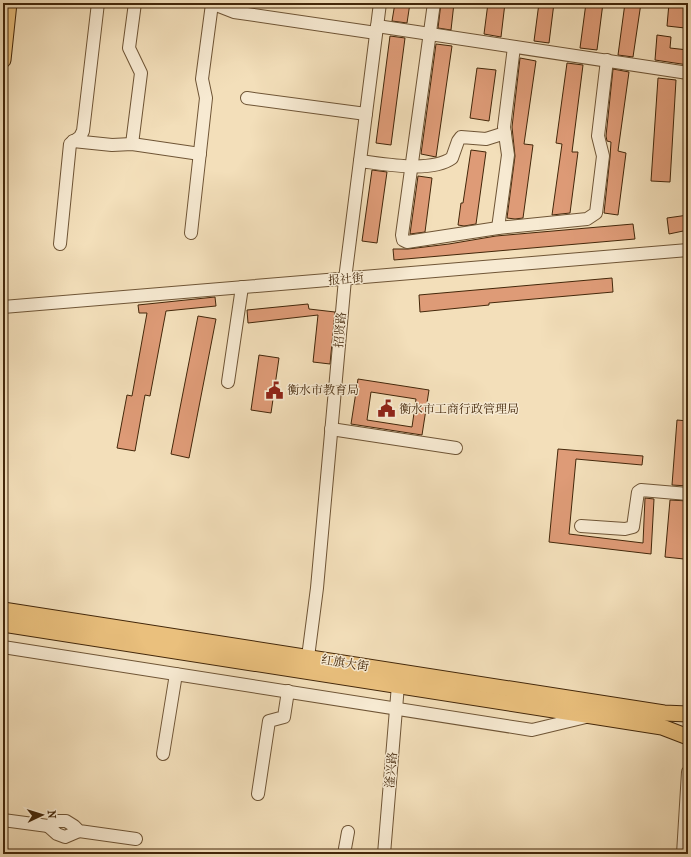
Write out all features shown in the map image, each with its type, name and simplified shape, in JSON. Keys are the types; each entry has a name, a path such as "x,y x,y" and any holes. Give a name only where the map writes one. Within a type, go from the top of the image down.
{"main road":[{"path":"3,60 9,3"},
{"name":"红旗大街","path":"3,610 664,713 688,714"},
{"name":"红旗大街","path":"3,624 662,727 688,728"},
{"name":"红旗大街","path":"662,727 688,737"}],"street":[{"path":"60,244 70,144 80,137 83,131 98,3"},
{"path":"132,144 141,73 131,54 130,48 135,3"},
{"path":"191,232 206,98 202,79 212,3 234,12 377,30 430,34 688,73"},
{"name":"招贤路","path":"308,658 317,588 345,279 380,3"},
{"path":"434,3 402,235 404,240 407,242 498,228 587,219 596,213 603,156 598,136 607,60"},
{"path":"498,228 508,155 504,126 514,46"},
{"path":"247,98 366,114"},
{"path":"360,161 412,165 437,165 446,162 455,154 458,141 461,137 486,139 505,133"},
{"path":"73,141 112,145 132,144 200,154"},
{"name":"报社街","path":"3,307 688,250"},
{"path":"228,382 242,287"},
{"path":"331,429 456,448"},
{"path":"582,526 625,530 633,527 638,492 641,490 688,494"},
{"path":"3,647 532,730 591,716"},
{"path":"163,754 176,674"},
{"name":"滏兴路","path":"384,854 398,685"},
{"path":"258,794 270,720 284,717 288,692"},
{"path":"683,854 688,772"},
{"path":"3,820 48,826 57,834 65,837 79,831 136,839"},
{"path":"344,854 348,832"}],"building":[{"path":"395,3 410,3 407,23 392,21"},
{"path":"441,3 454,3 451,30 438,28"},
{"path":"488,3 505,3 501,37 484,34"},
{"path":"539,3 554,3 549,43 534,41"},
{"path":"586,3 603,3 597,50 580,48"},
{"path":"625,3 641,3 633,57 618,55"},
{"path":"669,3 687,3 685,28 667,26"},
{"path":"657,35 671,37 670,48 688,50 688,65 655,60"},
{"path":"390,36 405,38 391,145 376,143"},
{"path":"436,44 452,46 436,157 421,154"},
{"path":"520,58 536,61 524,144 533,145 523,218 515,219 507,218 515,156 512,127"},
{"path":"567,63 583,65 572,152 578,152 570,213 552,215 562,144 556,143"},
{"path":"477,68 496,70 489,121 470,118"},
{"path":"613,69 629,72 618,151 626,153 618,215 604,213 611,142 607,141 606,136"},
{"path":"658,78 676,80 670,182 651,181"},
{"path":"471,150 486,152 476,224 464,226 458,225"},
{"path":"372,170 387,172 377,243 362,241"},
{"path":"418,176 432,178 425,232 410,234"},
{"path":"688,215 688,230 669,234 667,218"},
{"path":"633,224 635,239 394,260 393,249 408,249 449,244 496,236"},
{"path":"612,278 613,292 489,303 489,305 420,312 419,295"},
{"path":"215,297 216,306 166,311 150,396 145,395 135,451 117,448 127,395 132,396 147,313 139,313 138,305"},
{"path":"308,304 309,309 335,312 330,364 313,362 318,315 248,323 247,310"},
{"path":"198,316 216,319 189,458 171,454"},
{"path":"259,355 279,358 271,413 251,410"},
{"path":"358,379 429,390 422,435 351,424","holes":["371,392 416,399 412,427 367,420"]},
{"path":"677,420 688,421 688,486 672,485"},
{"path":"558,449 643,456 642,465 576,459 569,534 643,543 645,498 654,499 651,554 549,542"},
{"path":"670,500 688,501 684,559 665,557"}],"place":[{"name":"衡水市教育局","path":"274,390"},
{"name":"衡水市工商行政管理局","path":"386,409"}]}
